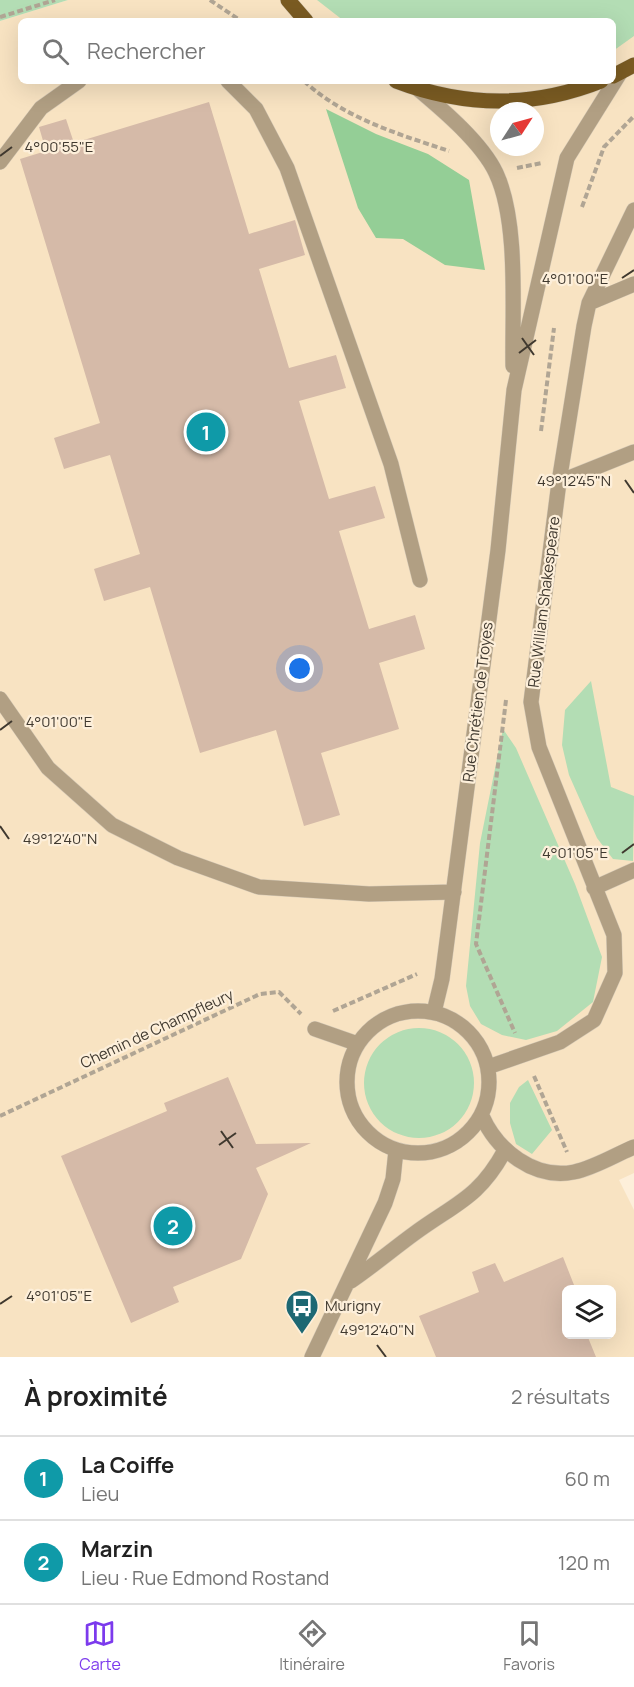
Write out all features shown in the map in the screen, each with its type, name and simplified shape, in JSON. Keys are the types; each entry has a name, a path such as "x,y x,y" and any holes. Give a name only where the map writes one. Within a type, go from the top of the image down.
{"main road":[{"path":"288,0 303,18"},
{"path":"616,75 634,65"},
{"path":"404,84 464,99 512,101 559,94 591,84"}],"street":[{"path":"0,162 41,108 75,84"},
{"path":"231,84 255,109 287,168 391,464 420,580"},
{"name":"Rue Chrétien de Troyes","path":"514,390 567,158 611,84"},
{"name":"Rue Chrétien de Troyes","path":"418,89 458,123 496,173 510,226 514,390 498,550 442,979 434,1012"},
{"name":"Rue William Shakespeare","path":"488,1067 560,1042 594,1020 615,973 614,935 539,747 531,702 559,482 589,303 634,210"},
{"path":"589,303 634,284"},
{"path":"559,482 634,452"},
{"path":"0,699 48,768 112,825 178,858 259,888 369,894 454,891"},
{"path":"594,888 634,870"},
{"path":"412,1011 434,1012 453,1020 469,1032 481,1048 488,1067 490,1083 482,1116 470,1132 454,1145 435,1152 415,1154 396,1150 369,1133 351,1107 346,1085 349,1064 357,1044 372,1027 391,1016 412,1011"},
{"path":"312,1026 357,1044"},
{"path":"482,1116 490,1135 531,1168 556,1173 575,1172 634,1147"},
{"path":"349,1283 416,1233 471,1196 491,1176 506,1149"},
{"path":"312,1357 385,1203 393,1179 396,1150"}],"path":[{"path":"0,17 55,0"},
{"path":"210,0 237,18"},
{"path":"308,84 330,102 365,121 450,151"},
{"path":"604,147 634,117"},
{"path":"312,1026 417,974"},
{"name":"Chemin de Champfleury","path":"0,1116 260,994 279,992 312,1026"}],"shaded area":[{"path":"68,0 634,0 634,1173 619,1180 634,1210 634,1357 0,1357 0,21"}],"green space":[{"path":"0,0 68,0 0,21"},
{"path":"317,0 634,0 634,36 616,49 616,18 340,18"},
{"path":"326,109 376,134 428,154 469,180 485,270 445,265 403,239 376,238 358,208"},
{"path":"591,681 611,787 634,796 633,861 613,859 597,838 569,775 562,745 565,710"},
{"path":"503,729 516,748 575,884 602,957 593,1002 557,1031 526,1040 502,1035 481,1024 470,1006 466,986 480,843"},
{"path":"419,1028 440,1033 458,1044 469,1062 474,1083 469,1104 458,1122 440,1133 419,1138 398,1133 380,1122 369,1104 364,1083 369,1062 380,1044 398,1033"},
{"path":"528,1080 552,1130 532,1154 516,1144 510,1123 510,1103 519,1087"}],"building":[{"path":"209,102 249,234 295,220 305,255 259,269 289,368 336,355 346,388 299,401 329,499 375,486 385,518 339,531 369,629 415,615 425,649 379,663 399,729 321,753 340,815 304,826 276,730 200,753 150,587 104,601 94,569 140,554 110,455 64,469 54,438 100,423 20,159 46,151 39,127 66,119 74,143"},
{"path":"228,1077 256,1144 311,1143 256,1168 268,1194 241,1259 173,1287 179,1302 131,1323 61,1156 167,1111 164,1103"},
{"path":"563,1257 574,1285 562,1285 562,1339 589,1339 596,1357 436,1357 419,1316 479,1292 472,1272 495,1263 504,1282"}],"place":[{"name":"La Coiffe","path":"206,432"},
{"name":"Marzin","path":"173,1226"},
{"name":"Murigny","path":"302,1335"}]}
